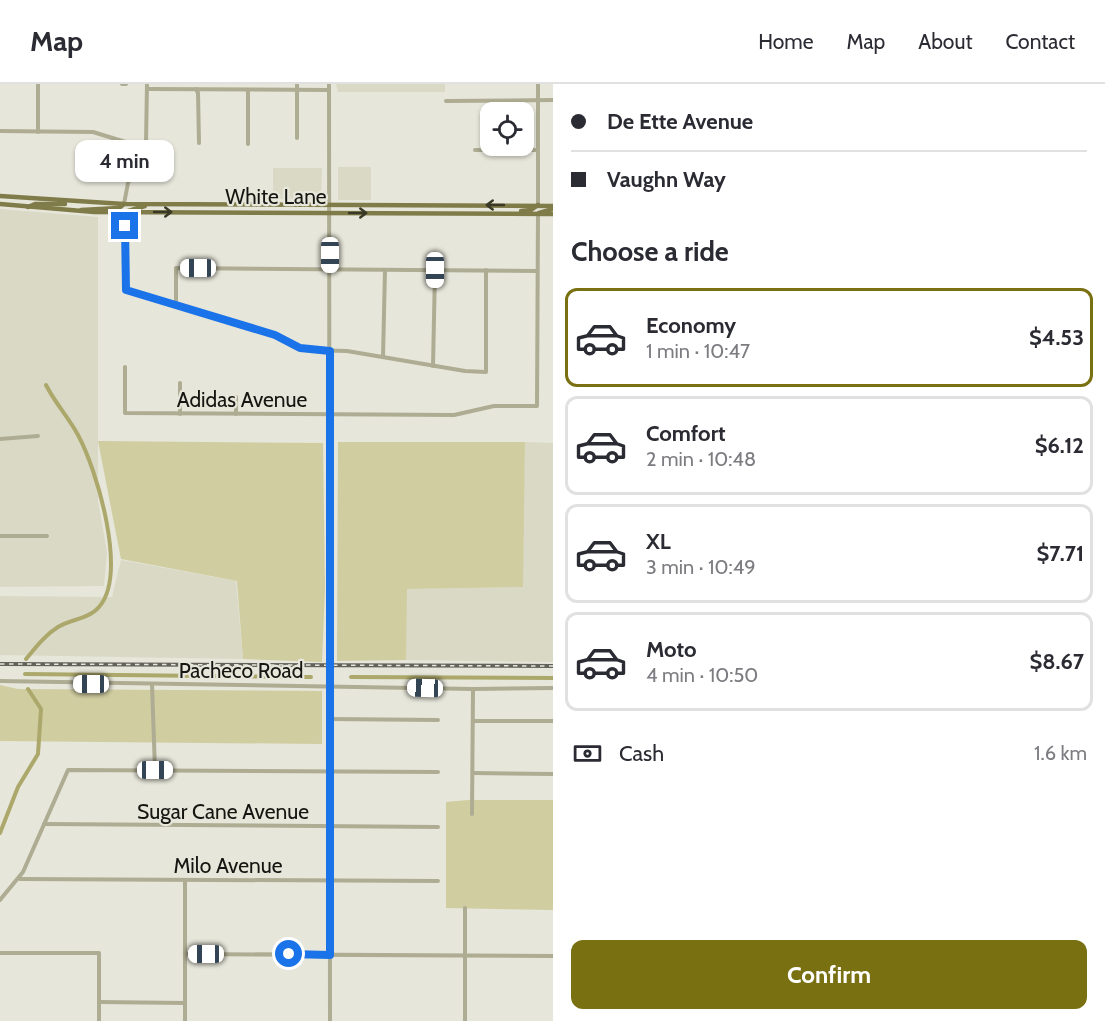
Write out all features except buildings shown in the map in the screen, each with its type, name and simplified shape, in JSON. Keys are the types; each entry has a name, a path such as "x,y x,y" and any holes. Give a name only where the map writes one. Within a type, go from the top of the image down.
{"main road":[{"name":"White Lane","path":"0,196 124,204 537,205 553,207"},
{"path":"28,207 31,204 59,206 70,202"},
{"path":"125,212 132,208 160,203"},
{"name":"White Lane","path":"0,204 78,211 125,212 553,214"},
{"path":"78,211 87,208 119,208 124,204"},
{"path":"500,214 531,210 537,205"},
{"path":"538,214 553,207"}],"street":[{"path":"38,84 38,132"},
{"path":"297,84 297,138"},
{"path":"329,84 330,1021"},
{"path":"537,205 538,84"},
{"path":"124,204 131,177 145,148 147,86 329,90"},
{"path":"195,88 198,93 199,143"},
{"path":"248,90 248,144"},
{"path":"446,101 553,100"},
{"path":"0,131 102,134 145,148"},
{"path":"475,150 538,150"},
{"path":"125,212 126,290 275,335 300,348 486,372 486,270"},
{"path":"176,305 176,268 537,271 538,214"},
{"path":"383,357 385,270"},
{"path":"433,366 435,270"},
{"name":"Adidas Avenue","path":"126,367 125,413 454,415 494,406 537,406 537,271"},
{"path":"180,383 180,414"},
{"path":"236,397 236,414"},
{"path":"0,439 38,436"},
{"path":"0,536 47,536"},
{"name":"Pacheco Road","path":"0,681 473,689 553,688"},
{"path":"152,684 155,770"},
{"path":"472,814 473,689"},
{"path":"330,719 438,720"},
{"path":"473,721 553,721"},
{"path":"0,900 19,879 68,770 438,772"},
{"path":"473,773 553,774"},
{"name":"Sugar Cane Avenue","path":"44,825 438,827"},
{"name":"Milo Avenue","path":"19,879 438,881"},
{"path":"185,880 185,1021"},
{"path":"465,908 465,1021"},
{"path":"0,953 99,953 99,1021"},
{"path":"185,954 553,956"},
{"path":"99,1002 185,1003"}],"shaded area":[{"path":"336,84 445,84 445,92 338,92"},
{"path":"338,167 371,167 371,200 338,200"},
{"path":"273,168 322,168 321,198 273,199"},
{"path":"0,209 98,217 98,501 107,552 104,586 0,587"},
{"path":"98,441 323,443 325,588 322,662 243,659 237,581 121,559"},
{"path":"338,442 525,442 523,587 407,589 406,660 337,661"},
{"path":"525,442 553,443 553,662 406,660 406,589 522,587"},
{"path":"121,560 236,581 243,659 0,655 0,596 112,597"},
{"path":"0,685 18,689 322,691 322,744 0,741"},
{"path":"553,800 553,910 446,908 446,802"}],"waterway":[{"path":"26,659 53,630 90,614 99,607 107,592 111,571 110,547 101,496 86,451 46,385"},
{"path":"25,674 311,677"},
{"path":"351,677 553,678"},
{"path":"0,833 18,787 38,754 41,709 28,689"}],"railway":[{"path":"0,664 553,666"}],"route":[{"path":"125,226 126,290 275,335 300,348 330,351 330,955 289,954"}]}
